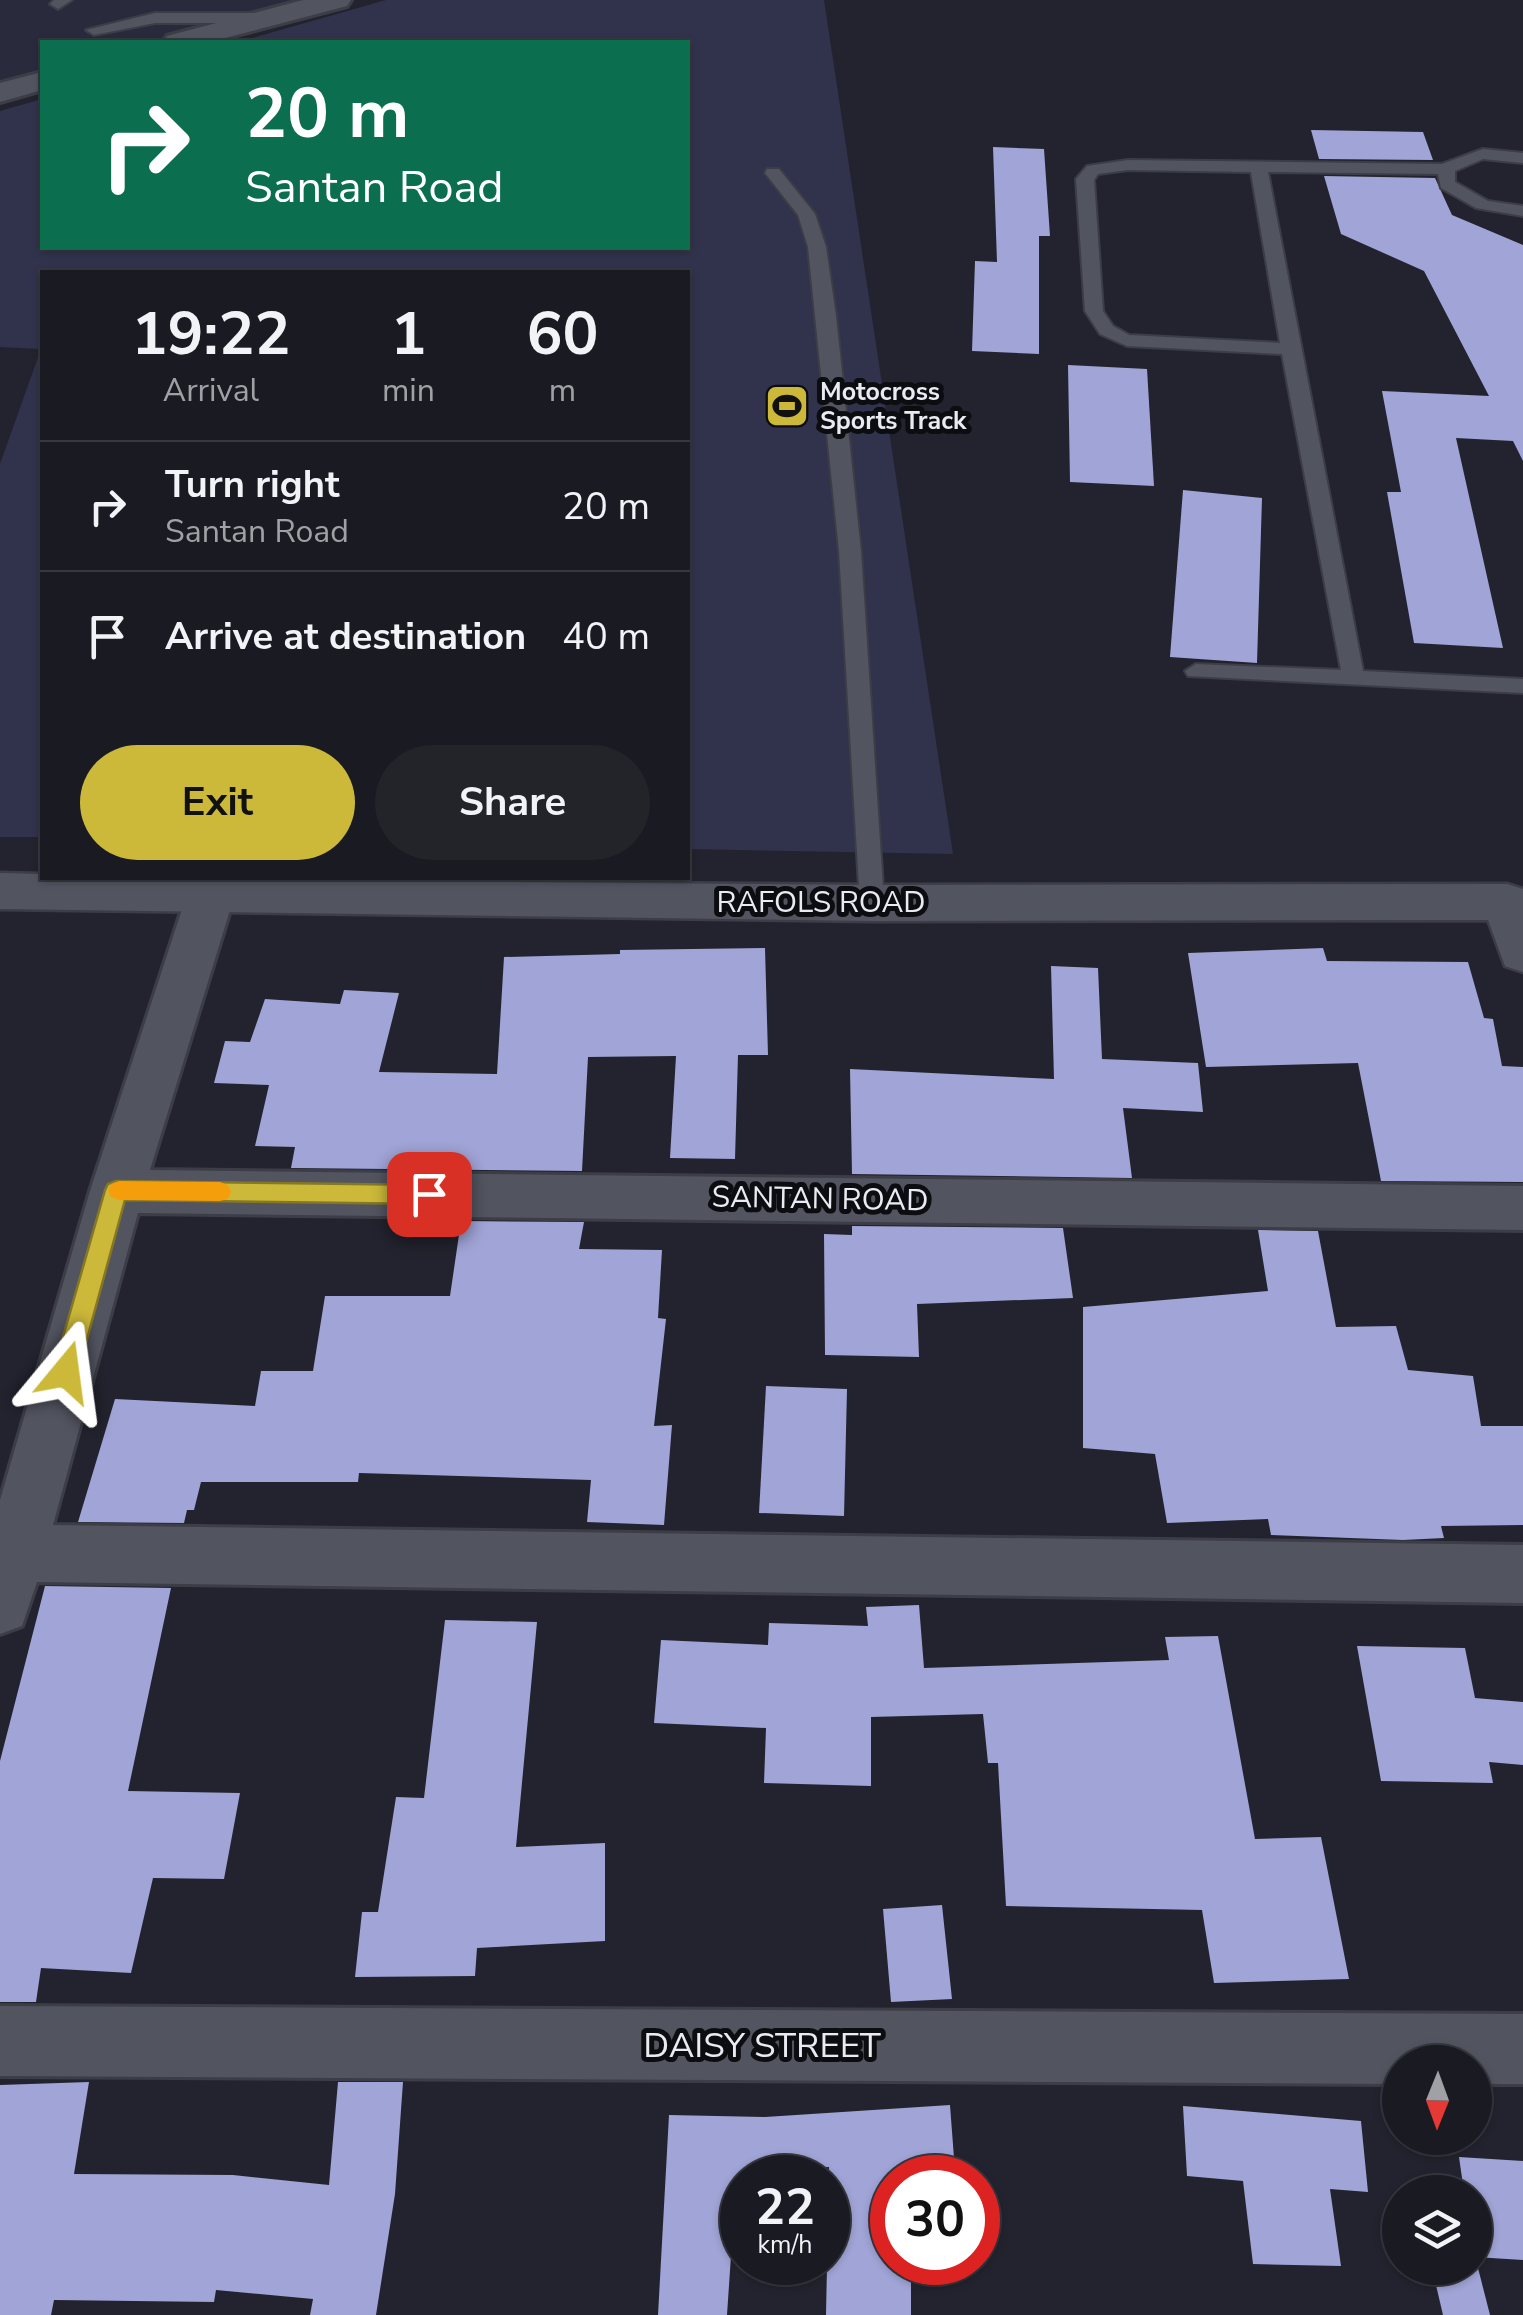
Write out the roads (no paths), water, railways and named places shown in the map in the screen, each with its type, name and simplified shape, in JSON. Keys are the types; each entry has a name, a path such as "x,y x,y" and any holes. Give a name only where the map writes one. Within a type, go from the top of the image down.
{"street":[{"path":"186,40 337,0"},
{"path":"0,93 40,82"},
{"name":"RAFOLS ROAD","path":"0,891 872,904 1515,902"},
{"path":"211,894 116,1190 7,1579 1523,1574"},
{"path":"1515,902 1523,952"},
{"name":"SANTAN ROAD","path":"116,1190 1523,1208"},
{"name":"DAISY STREET","path":"0,2041 1523,2049"}],"lane":[{"path":"94,30 155,18 269,18"},
{"path":"1290,350 1127,340 1108,334 1098,324 1094,312 1084,179 1093,170 1128,164 1446,169 1460,158 1484,154 1523,158"},
{"path":"1259,166 1353,676"},
{"path":"1446,169 1447,184 1464,198 1492,209 1523,212"},
{"path":"773,172 806,214 817,247 828,316 850,550 872,904"},
{"path":"1196,671 1523,686"}],"place":[{"name":"Motocross Sports Track","path":"787,406"}]}
